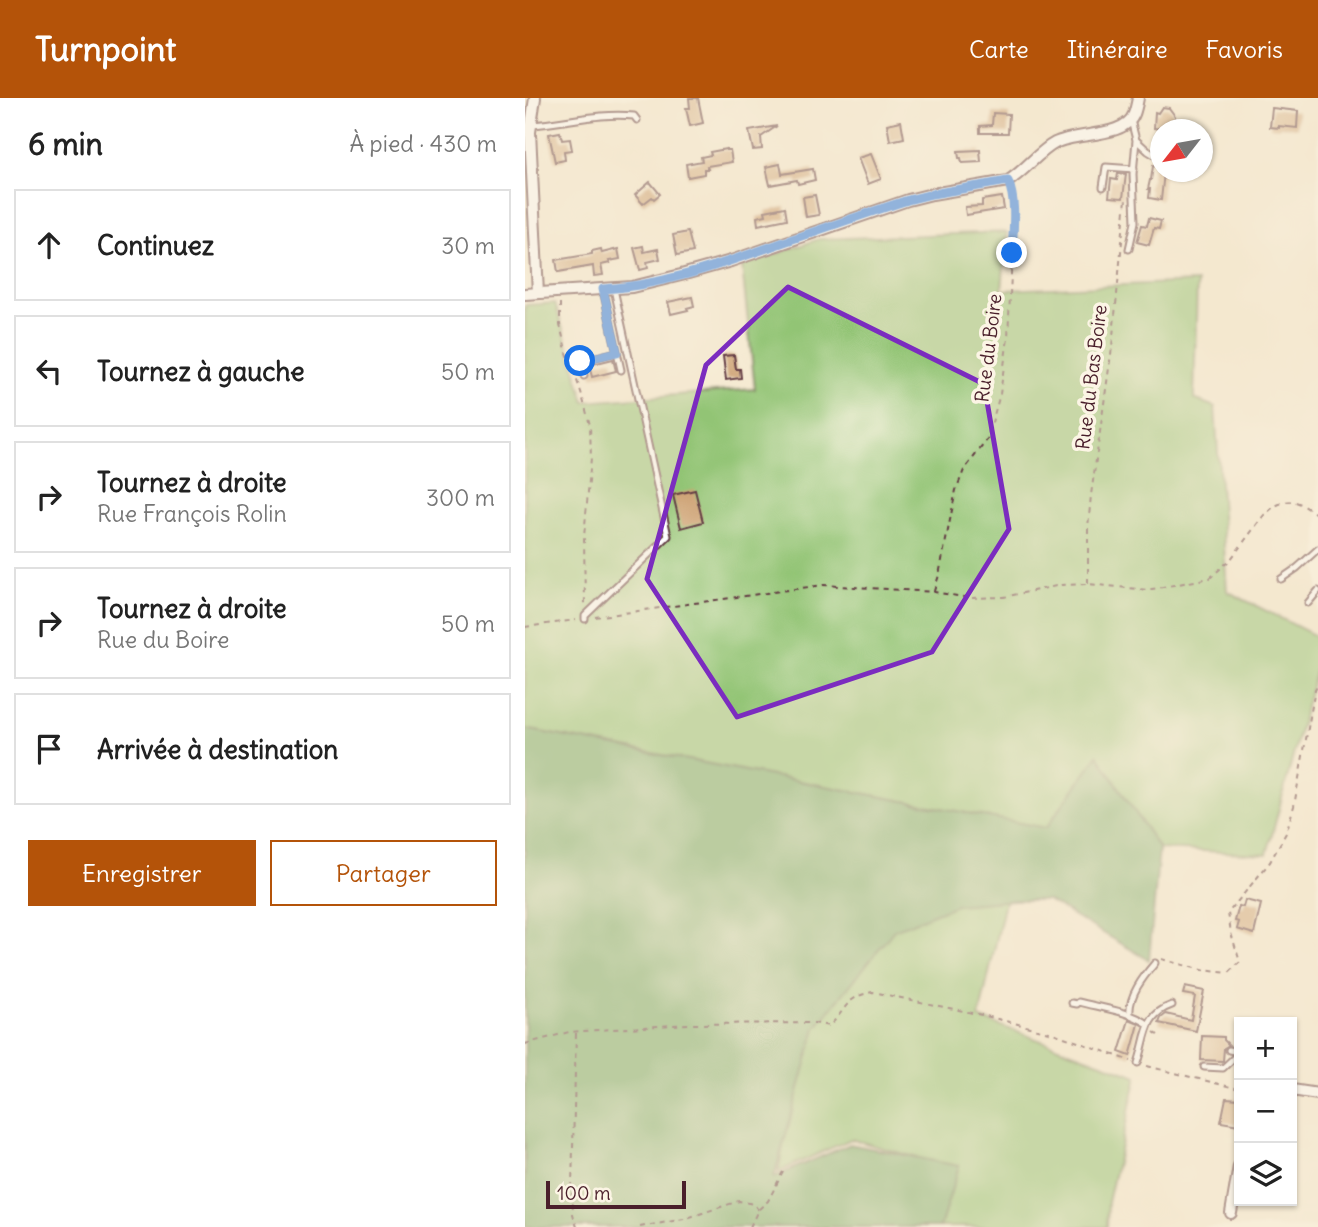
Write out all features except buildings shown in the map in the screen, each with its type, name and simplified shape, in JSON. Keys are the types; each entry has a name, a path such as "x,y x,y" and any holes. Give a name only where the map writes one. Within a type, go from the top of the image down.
{"street":[{"path":"535,98 531,125 538,293"},
{"path":"525,294 632,287 731,261 908,200 1008,181 1052,144 1069,138 1114,130 1128,124 1134,115 1138,98"},
{"path":"1297,1091 1318,1094"},
{"path":"1231,1213 1234,1195"}],"lane":[{"path":"531,125 595,116 624,115 634,116 637,120"},
{"path":"1129,249 1135,222 1133,172 1136,139 1131,120"},
{"path":"1136,139 1150,152"},
{"path":"1103,187 1106,167 1133,172"},
{"path":"608,289 621,370"},
{"path":"585,617 668,536 608,289"},
{"path":"584,376 580,361 617,352"},
{"path":"1281,579 1318,549"},
{"path":"1308,603 1318,591"},
{"path":"1130,1016 1129,1005 1155,963"},
{"path":"1072,1003 1079,1002 1140,1018 1148,1026"},
{"path":"1138,1063 1148,1026 1161,1009 1172,1005"},
{"path":"1229,1050 1234,1052"},
{"path":"1205,1067 1223,1068 1234,1058"}],"path":[{"name":"Rue du Bas Boire","path":"1088,584 1091,495 1112,347 1127,189 1133,172"},
{"name":"Rue du Boire","path":"934,592 956,490 964,471 987,440 1000,394 1008,338 1012,253 1013,206 1008,181"},
{"path":"560,292 560,325 590,425 585,617"},
{"path":"525,627 824,585 934,592 969,598 1005,597 1061,585 1088,584 1147,590 1210,578 1231,559 1264,515 1284,502 1301,504 1318,515"},
{"path":"1155,963 1159,959 1202,970 1229,973 1240,962 1228,914 1270,862 1286,833 1294,806 1318,684"},
{"path":"525,1044 569,1032 688,1024 814,1023 829,1026 850,1000 873,992 982,1015 1053,1034 1138,1063 1234,1088"},
{"path":"1148,1026 1162,1038"},
{"path":"576,1032 572,1186 573,1214 577,1227"},
{"path":"750,1227 758,1210 768,1201 785,1168"},
{"path":"640,1227 684,1219 740,1201 754,1204 758,1210"}],"highlighted area":[{"path":"788,287 984,384 1009,529 932,652 737,717 647,579 706,365"}],"green space":[{"path":"1007,232 1002,290 1197,282 1194,399 1215,407 1227,591 1318,637 1318,661 1267,854 1159,849 1098,755 1046,828 525,729 525,305 555,303 585,402 755,389 742,266 819,239"},
{"path":"525,729 1046,828 1098,755 1159,849 1149,960 1047,900 956,905 894,930 816,1028 774,1177 850,1144 959,1166 940,1227 525,1227"},
{"path":"1007,893 979,1018 1137,1076 1108,1202 1107,1227 938,1227 954,1168 851,1139 778,1172 808,1017 889,912"}],"route":[{"path":"580,361 617,352 603,289 632,287 731,261 908,200 1008,181 1013,206 1012,253"}]}
